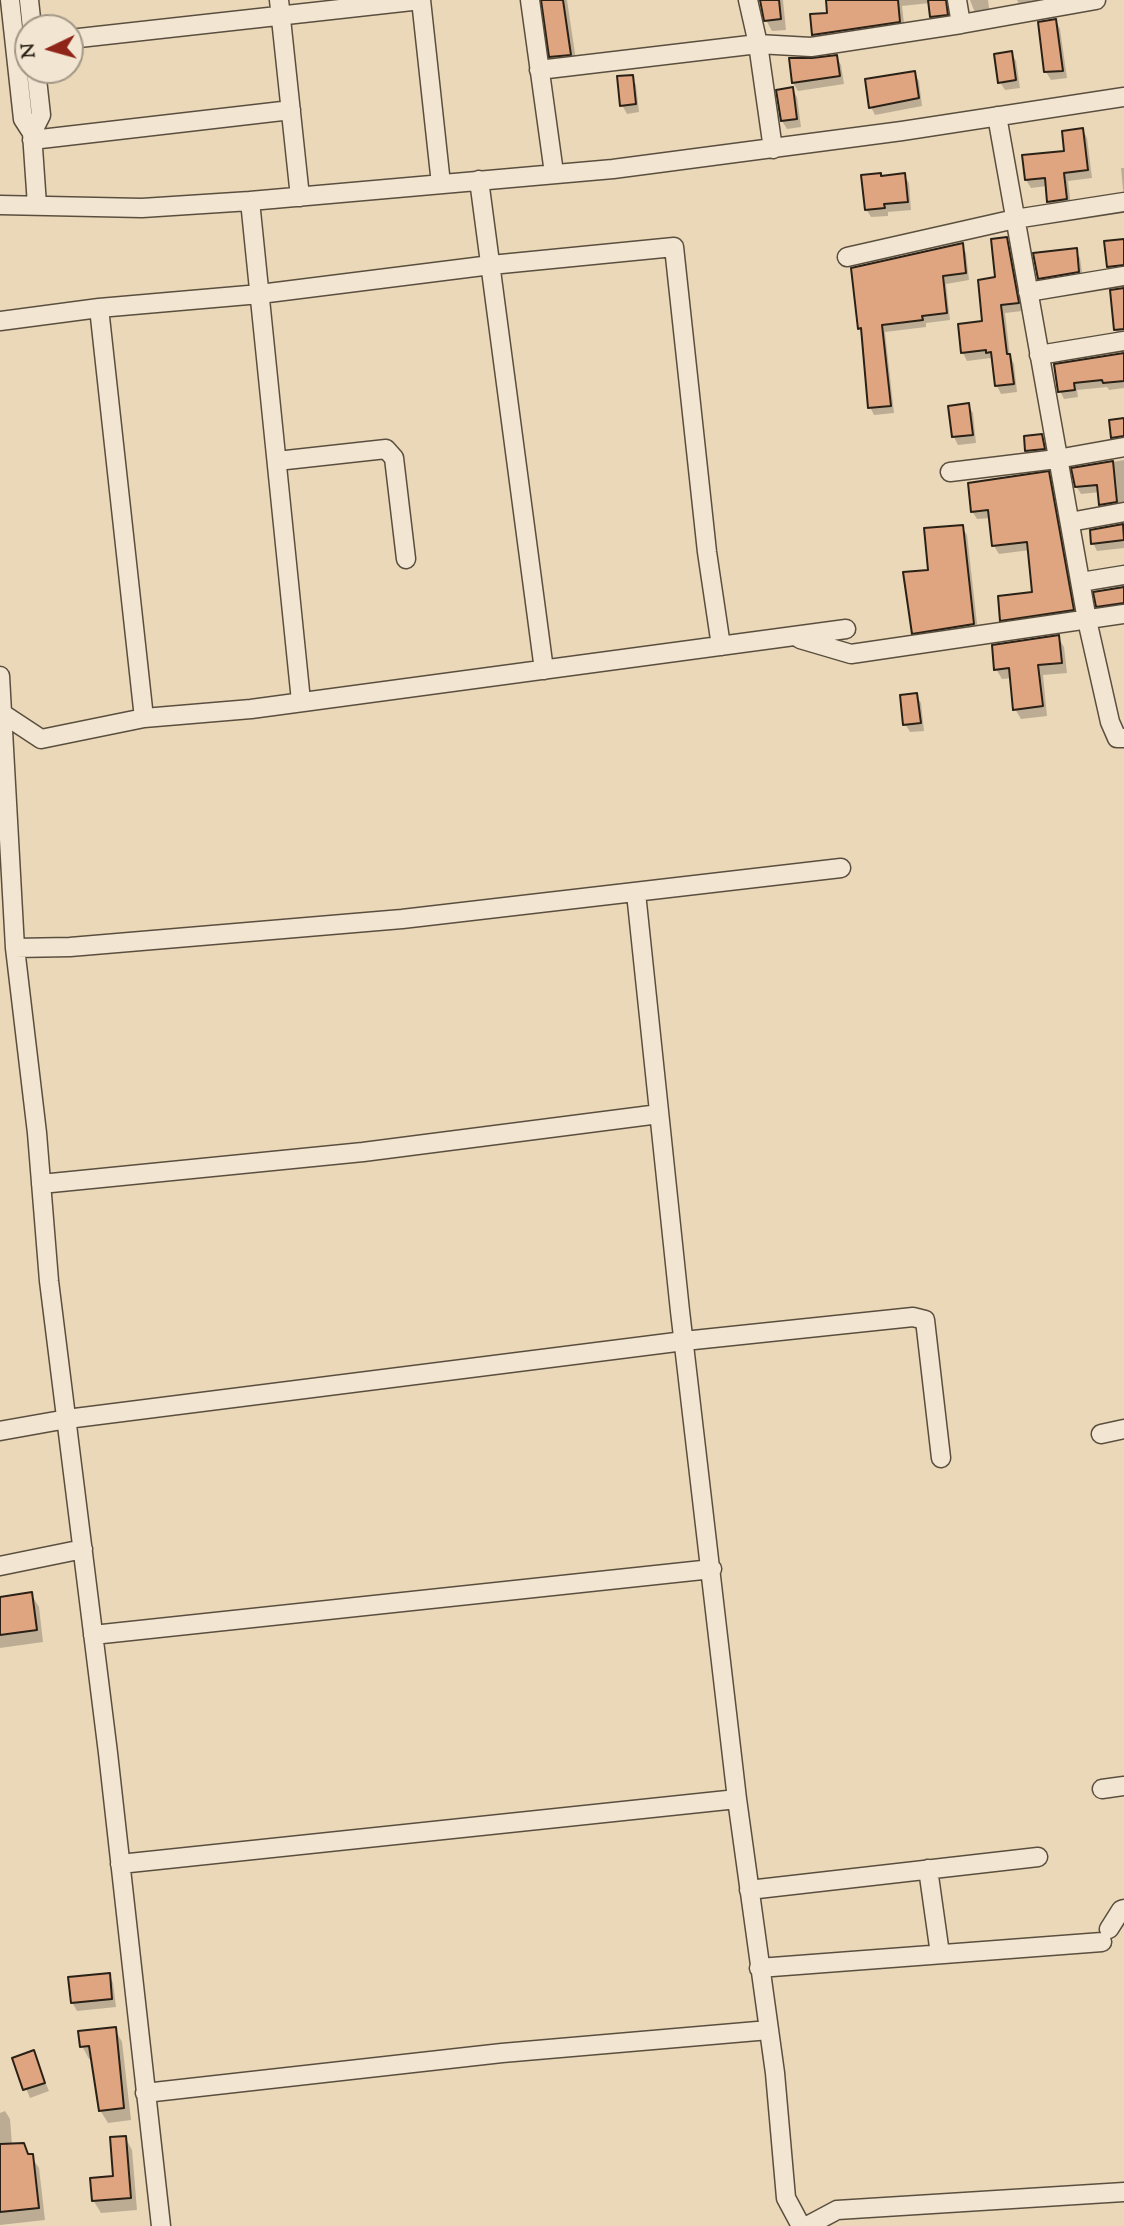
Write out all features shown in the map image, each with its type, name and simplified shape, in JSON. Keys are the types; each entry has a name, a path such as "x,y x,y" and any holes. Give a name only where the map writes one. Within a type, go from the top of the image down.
{"street":[{"path":"10,0 23,119 32,137 37,205"},
{"path":"84,37 280,8 422,0 441,184"},
{"path":"530,0 554,173"},
{"path":"748,0 758,44 774,149"},
{"path":"957,0 961,24"},
{"path":"539,70 758,44 811,47 1096,0"},
{"path":"280,8 300,197"},
{"path":"32,137 41,115 38,84"},
{"path":"0,205 142,208 613,169 774,149 1124,97"},
{"path":"32,137 291,110"},
{"path":"997,116 1087,620 1110,722 1117,738 1124,738"},
{"path":"479,180 544,670"},
{"path":"250,201 301,701"},
{"path":"846,257 1015,219 1124,202"},
{"path":"0,321 99,307 260,294 491,265 674,247 707,552 721,646"},
{"path":"1028,292 1124,276"},
{"path":"99,307 144,718"},
{"path":"1040,355 1124,341"},
{"path":"950,472 1057,459 1124,447"},
{"path":"276,461 386,449 394,458 406,559"},
{"path":"1070,522 1124,512"},
{"path":"1081,582 1124,575"},
{"path":"793,637 851,654 1124,614"},
{"path":"2,712 41,739 144,718 251,709 846,629"},
{"path":"0,676 15,948 49,1281 83,1549 161,2226"},
{"path":"15,948 70,947 361,922 841,869"},
{"path":"636,893 684,1341 748,1890 769,2030 786,2199 801,2226"},
{"path":"41,1184 363,1152 659,1114"},
{"path":"0,1431 67,1419 684,1341 913,1317 925,1320 941,1458"},
{"path":"1101,1434 1124,1429"},
{"path":"0,1566 83,1549"},
{"path":"93,1635 712,1569"},
{"path":"1102,1789 1124,1786"},
{"path":"120,1864 737,1799"},
{"path":"748,1890 1038,1857"},
{"path":"928,1869 940,1954"},
{"path":"760,1968 940,1954 1105,1935 1124,1909"},
{"path":"145,2092 502,2053 769,2030"},
{"path":"807,2226 837,2210 1124,2192"}],"building":[{"path":"541,0 563,0 571,55 549,57"},
{"path":"760,0 779,0 781,19 764,21"},
{"path":"826,0 898,0 900,22 812,35 810,14 827,13"},
{"path":"928,0 946,0 948,15 930,17"},
{"path":"1056,19 1063,71 1044,72 1038,22"},
{"path":"1012,51 1016,80 998,83 994,54"},
{"path":"837,55 840,76 792,83 789,58"},
{"path":"915,71 919,98 869,108 865,79"},
{"path":"633,75 636,104 620,106 617,76"},
{"path":"793,87 797,119 781,121 776,90"},
{"path":"1083,128 1088,170 1064,173 1067,199 1047,202 1045,178 1025,180 1022,155 1064,151 1062,131"},
{"path":"881,173 881,176 905,173 908,202 884,204 885,208 865,210 861,175"},
{"path":"1007,237 1019,303 1001,305 1014,384 995,386 991,352 986,353 986,350 961,353 958,324 982,321 978,280 995,277 991,239"},
{"path":"1124,239 1124,265 1107,267 1104,241"},
{"path":"963,243 966,273 943,276 947,313 922,316 923,320 882,325 891,406 868,408 861,328 858,329 851,268"},
{"path":"1077,248 1079,272 1038,279 1033,253"},
{"path":"1124,288 1124,329 1114,330 1110,290"},
{"path":"1124,353 1124,381 1074,383 1075,390 1058,392 1054,364"},
{"path":"969,403 973,435 952,437 948,406"},
{"path":"1124,418 1124,436 1111,438 1109,420"},
{"path":"1042,434 1045,449 1025,451 1024,436"},
{"path":"1113,461 1117,502 1099,505 1097,485 1075,487 1071,468"},
{"path":"1049,471 1074,610 1000,621 998,596 1032,592 1027,542 992,546 988,510 971,512 968,483"},
{"path":"1123,524 1124,540 1091,544 1090,530"},
{"path":"963,525 974,624 912,634 903,572 928,570 924,528"},
{"path":"1124,587 1124,603 1096,607 1093,592"},
{"path":"1059,635 1062,663 1038,665 1043,706 1013,710 1009,668 994,670 992,645"},
{"path":"917,693 921,723 903,725 900,695"},
{"path":"32,1592 37,1630 0,1635 0,1597"},
{"path":"110,1973 112,1999 71,2003 68,1977"},
{"path":"116,2027 124,2108 99,2111 89,2046 80,2047 78,2031"},
{"path":"34,2050 45,2083 23,2090 12,2058"},
{"path":"126,2136 131,2198 92,2201 90,2178 113,2176 110,2137"},
{"path":"24,2143 28,2154 33,2154 39,2208 0,2212 0,2144"}]}
